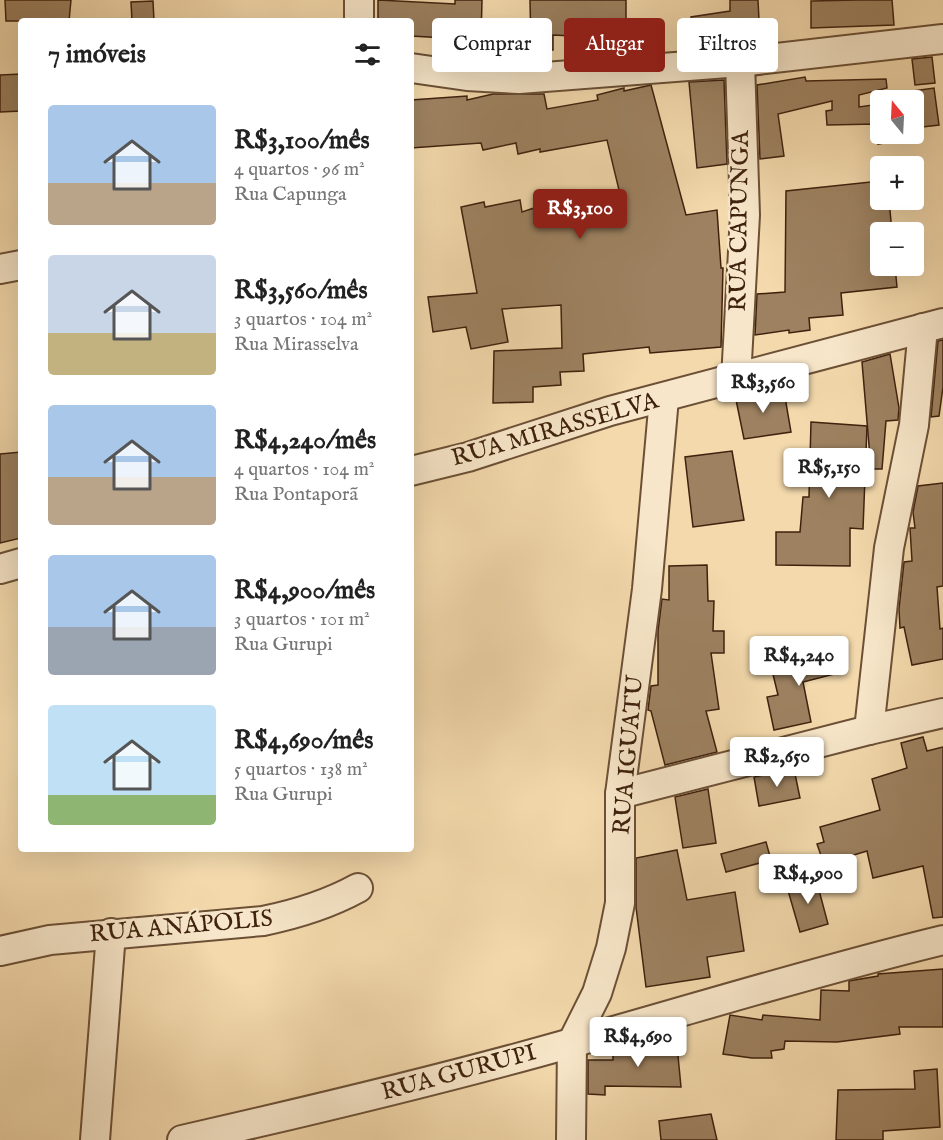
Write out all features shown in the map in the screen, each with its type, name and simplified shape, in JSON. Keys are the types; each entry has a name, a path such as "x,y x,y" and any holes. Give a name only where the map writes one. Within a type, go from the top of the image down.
{"street":[{"path":"359,0 359,18"},
{"path":"778,58 943,39"},
{"path":"414,68 467,76 519,79 677,67"},
{"name":"RUA CAPUNGA","path":"736,379 745,215 740,72"},
{"path":"0,269 18,266"},
{"path":"869,729 889,549 933,326"},
{"name":"RUA MIRASSELVA","path":"414,470 468,457 610,411 933,326"},
{"name":"RUA IGUATU","path":"571,1140 572,1043 597,993 611,948 620,903 620,794 647,589 664,398"},
{"path":"0,569 18,564"},
{"path":"620,794 869,729 943,714"},
{"name":"RUA ANÁPOLIS","path":"0,951 50,940 111,933 263,921 298,914 331,903 358,888"},
{"path":"95,1140 111,933"},
{"name":"RUA GURUPI","path":"182,1140 327,1107 572,1043 943,940"}],"building":[{"path":"5,0 71,0 69,18 18,18 18,21 6,21"},
{"path":"378,0 455,4 455,0 482,0 482,18 432,18 432,37 414,36 414,18 378,18"},
{"path":"530,0 626,0 626,18 564,18 564,36 553,35 553,50 552,18 530,18"},
{"path":"730,0 758,0 759,18 691,18 691,17 730,11"},
{"path":"892,0 894,25 811,28 811,1"},
{"path":"153,1 154,18 132,18 131,2"},
{"path":"932,57 935,83 915,85 912,59"},
{"path":"18,74 18,111 0,112 0,75"},
{"path":"805,77 806,81 886,79 887,88 870,90 870,92 859,95 859,107 870,105 870,124 827,125 826,111 832,110 832,101 778,114 784,156 760,159 757,85"},
{"path":"724,80 727,164 697,168 689,82"},
{"path":"651,85 686,215 717,210 721,268 723,268 721,347 650,353 649,347 583,354 584,371 560,372 561,385 533,387 533,402 493,403 494,351 562,348 561,305 502,309 508,342 471,349 466,327 433,332 428,297 477,293 461,207 484,202 485,207 520,200 522,212 579,193 582,202 619,190 607,140 518,154 516,143 483,150 481,143 414,148 414,100 467,96 467,100 493,94 544,94 547,109 598,100 597,95 624,88 624,91"},
{"path":"934,88 939,125 924,127 924,90 920,90"},
{"path":"870,182 870,210 890,210 891,222 870,222 870,276 896,276 897,287 841,293 843,315 809,318 810,330 789,333 789,330 755,335 757,294 785,292 786,191"},
{"path":"943,340 943,387 939,416 931,417 938,341"},
{"path":"890,354 899,408 898,420 886,421 882,469 871,469 862,362"},
{"path":"756,389 757,395 784,391 791,432 744,439 735,395"},
{"path":"811,422 867,426 863,529 850,528 850,566 776,565 776,532 800,532 803,497 809,497"},
{"path":"732,451 744,520 693,527 685,457"},
{"path":"18,452 18,539 0,543 0,454"},
{"path":"943,483 943,586 937,587 940,629 943,628 943,659 912,665 904,627 900,628 899,609 904,562 912,561 910,528 915,528 913,512 918,486"},
{"path":"707,565 708,601 714,601 713,631 724,631 724,653 711,653 719,709 706,711 717,752 665,765 651,711 648,710 651,686 658,685 658,631 662,599 669,600 669,566"},
{"path":"840,649 846,671 803,682 811,722 774,730 767,697 778,695 771,666"},
{"path":"923,737 927,751 943,747 943,917 933,918 923,866 873,878 867,851 824,864 817,844 824,842 820,827 880,810 872,779 907,768 901,743"},
{"path":"794,769 800,798 759,806 754,777"},
{"path":"708,789 716,843 683,848 675,797"},
{"path":"766,842 771,860 726,872 721,854"},
{"path":"677,850 687,900 735,892 744,951 707,957 710,977 646,987 636,907 636,858"},
{"path":"816,879 828,924 800,932 787,887"},
{"path":"943,969 943,1027 899,1027 900,1034 837,1042 785,1041 784,1049 771,1051 772,1058 723,1054 730,1015 762,1020 763,1015 820,1020 821,990 849,991 849,981 878,976 878,974"},
{"path":"676,1035 681,1087 605,1086 605,1095 588,1094 588,1060 613,1060 613,1052 652,1052 650,1038"},
{"path":"937,1069 940,1127 883,1131 883,1140 836,1140 838,1090 915,1089 914,1071"},
{"path":"711,1114 717,1140 661,1140 659,1121"}]}
